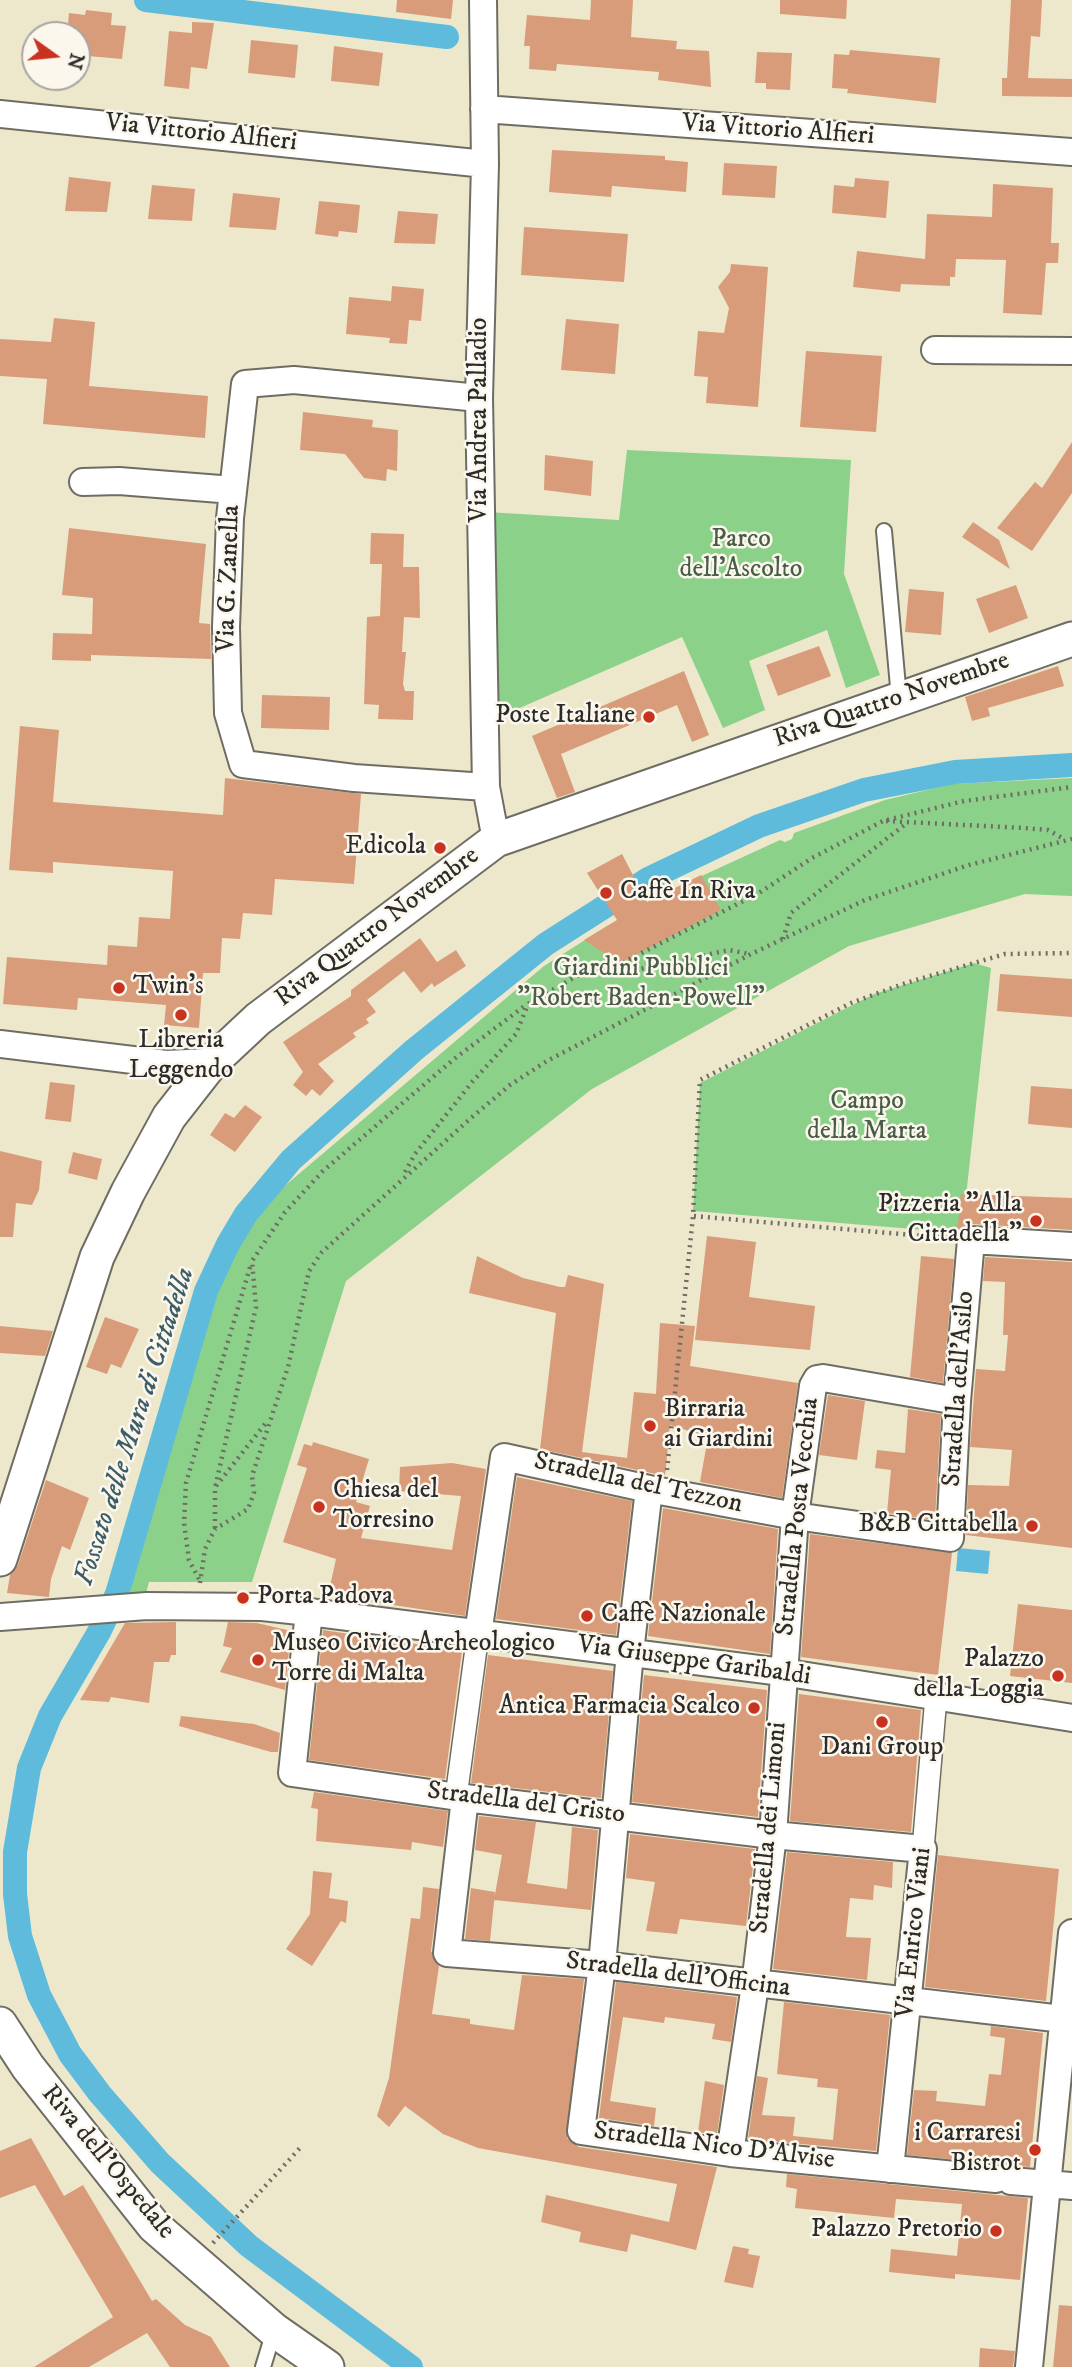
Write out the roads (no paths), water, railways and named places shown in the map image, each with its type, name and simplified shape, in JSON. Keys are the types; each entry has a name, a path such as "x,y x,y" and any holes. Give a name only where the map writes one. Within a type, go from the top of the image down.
{"street":[{"name":"Via Andrea Palladio","path":"483,0 485,164 479,398 486,787 496,840"},
{"name":"Via Vittorio Alfieri","path":"484,109 1072,152"},
{"name":"Via Vittorio Alfieri","path":"0,114 485,164"},
{"path":"935,350 1072,351"},
{"name":"Via G. Zanella","path":"479,398 294,380 246,384 233,490 226,626 228,713 243,764 354,778 486,787"},
{"path":"83,482 119,481 233,490"},
{"name":"Riva Quattro Novembre","path":"0,1559 97,1257 169,1117 212,1062 258,1019 318,971 496,840 1072,639"},
{"path":"0,1044 166,1064 212,1062"},
{"name":"Stradella dell'Asilo","path":"950,1538 957,1401 971,1243 1072,1246"},
{"name":"Stradella Posta Vecchia","path":"782,1672 795,1516 813,1385 817,1379 957,1401"},
{"name":"Stradella del Tezzon","path":"478,1634 504,1457 795,1516 950,1538"},
{"name":"Stradella Nico D'Alvise","path":"657,1490 630,1652 602,1965 581,2131 730,2153 1059,2185"},
{"name":"Via Giuseppe Garibaldi","path":"0,1617 147,1606 262,1607 782,1672 1072,1718"},
{"name":"Stradella del Cristo","path":"309,1612 292,1773 460,1797 773,1835 923,1849"},
{"path":"460,1797 478,1634"},
{"name":"Stradella dei Limoni","path":"730,2153 755,1985 773,1835 780,1748 782,1672"},
{"name":"Via Enrico Viani","path":"890,2169 936,1698"},
{"name":"Stradella dell'Officina","path":"460,1797 447,1953 602,1965 755,1985 1068,2019"},
{"path":"1029,2367 1059,2185 1072,1933"},
{"name":"Riva dell'Ospedale","path":"0,2024 14,2062 154,2226 274,2330 327,2367"}],"lane":[{"path":"884,531 899,698"},
{"path":"263,2367 274,2330"}],"water":[{"path":"958,1548 990,1551 988,1574 956,1571"}],"waterway":[{"path":"146,0 447,37"},
{"name":"Fossato delle Mura di Cittadella","path":"411,2367 249,2246 160,2163 100,2094 70,2054 39,1995 20,1936 15,1894 15,1852 29,1768 50,1716 99,1632 117,1594 206,1291 228,1244 246,1214 291,1160 414,1050 546,944 648,879 759,826 864,790 955,772 1072,765"}],"place":[{"name":"Poste Italiane","path":"649,717"},
{"name":"Edicola","path":"440,848"},
{"name":"Caffè In Riva","path":"606,893"},
{"name":"Twin's","path":"119,988"},
{"name":"Libreria Leggendo","path":"181,1015"},
{"name":"Pizzeria \"Alla Cittadella\"","path":"1036,1221"},
{"name":"Birraria ai Giardini","path":"650,1426"},
{"name":"Chiesa del Torresino","path":"319,1507"},
{"name":"B&B Cittabella","path":"1032,1526"},
{"name":"Porta Padova","path":"243,1598"},
{"name":"Caffè Nazionale","path":"587,1616"},
{"name":"Museo Civico Archeologico Torre di Malta","path":"258,1660"},
{"name":"Palazzo della Loggia","path":"1058,1676"},
{"name":"Antica Farmacia Scalco","path":"754,1708"},
{"name":"Dani Group","path":"882,1722"},
{"name":"i Carraresi Bistrot","path":"1035,2150"},
{"name":"Palazzo Pretorio","path":"996,2231"}],"park label":[{"name":"Parco dell'Ascolto","path":"741,556"},
{"name":"Giardini Pubblici \"Robert Baden-Powell\"","path":"641,985"},
{"name":"Campo della Marta","path":"867,1118"}]}
